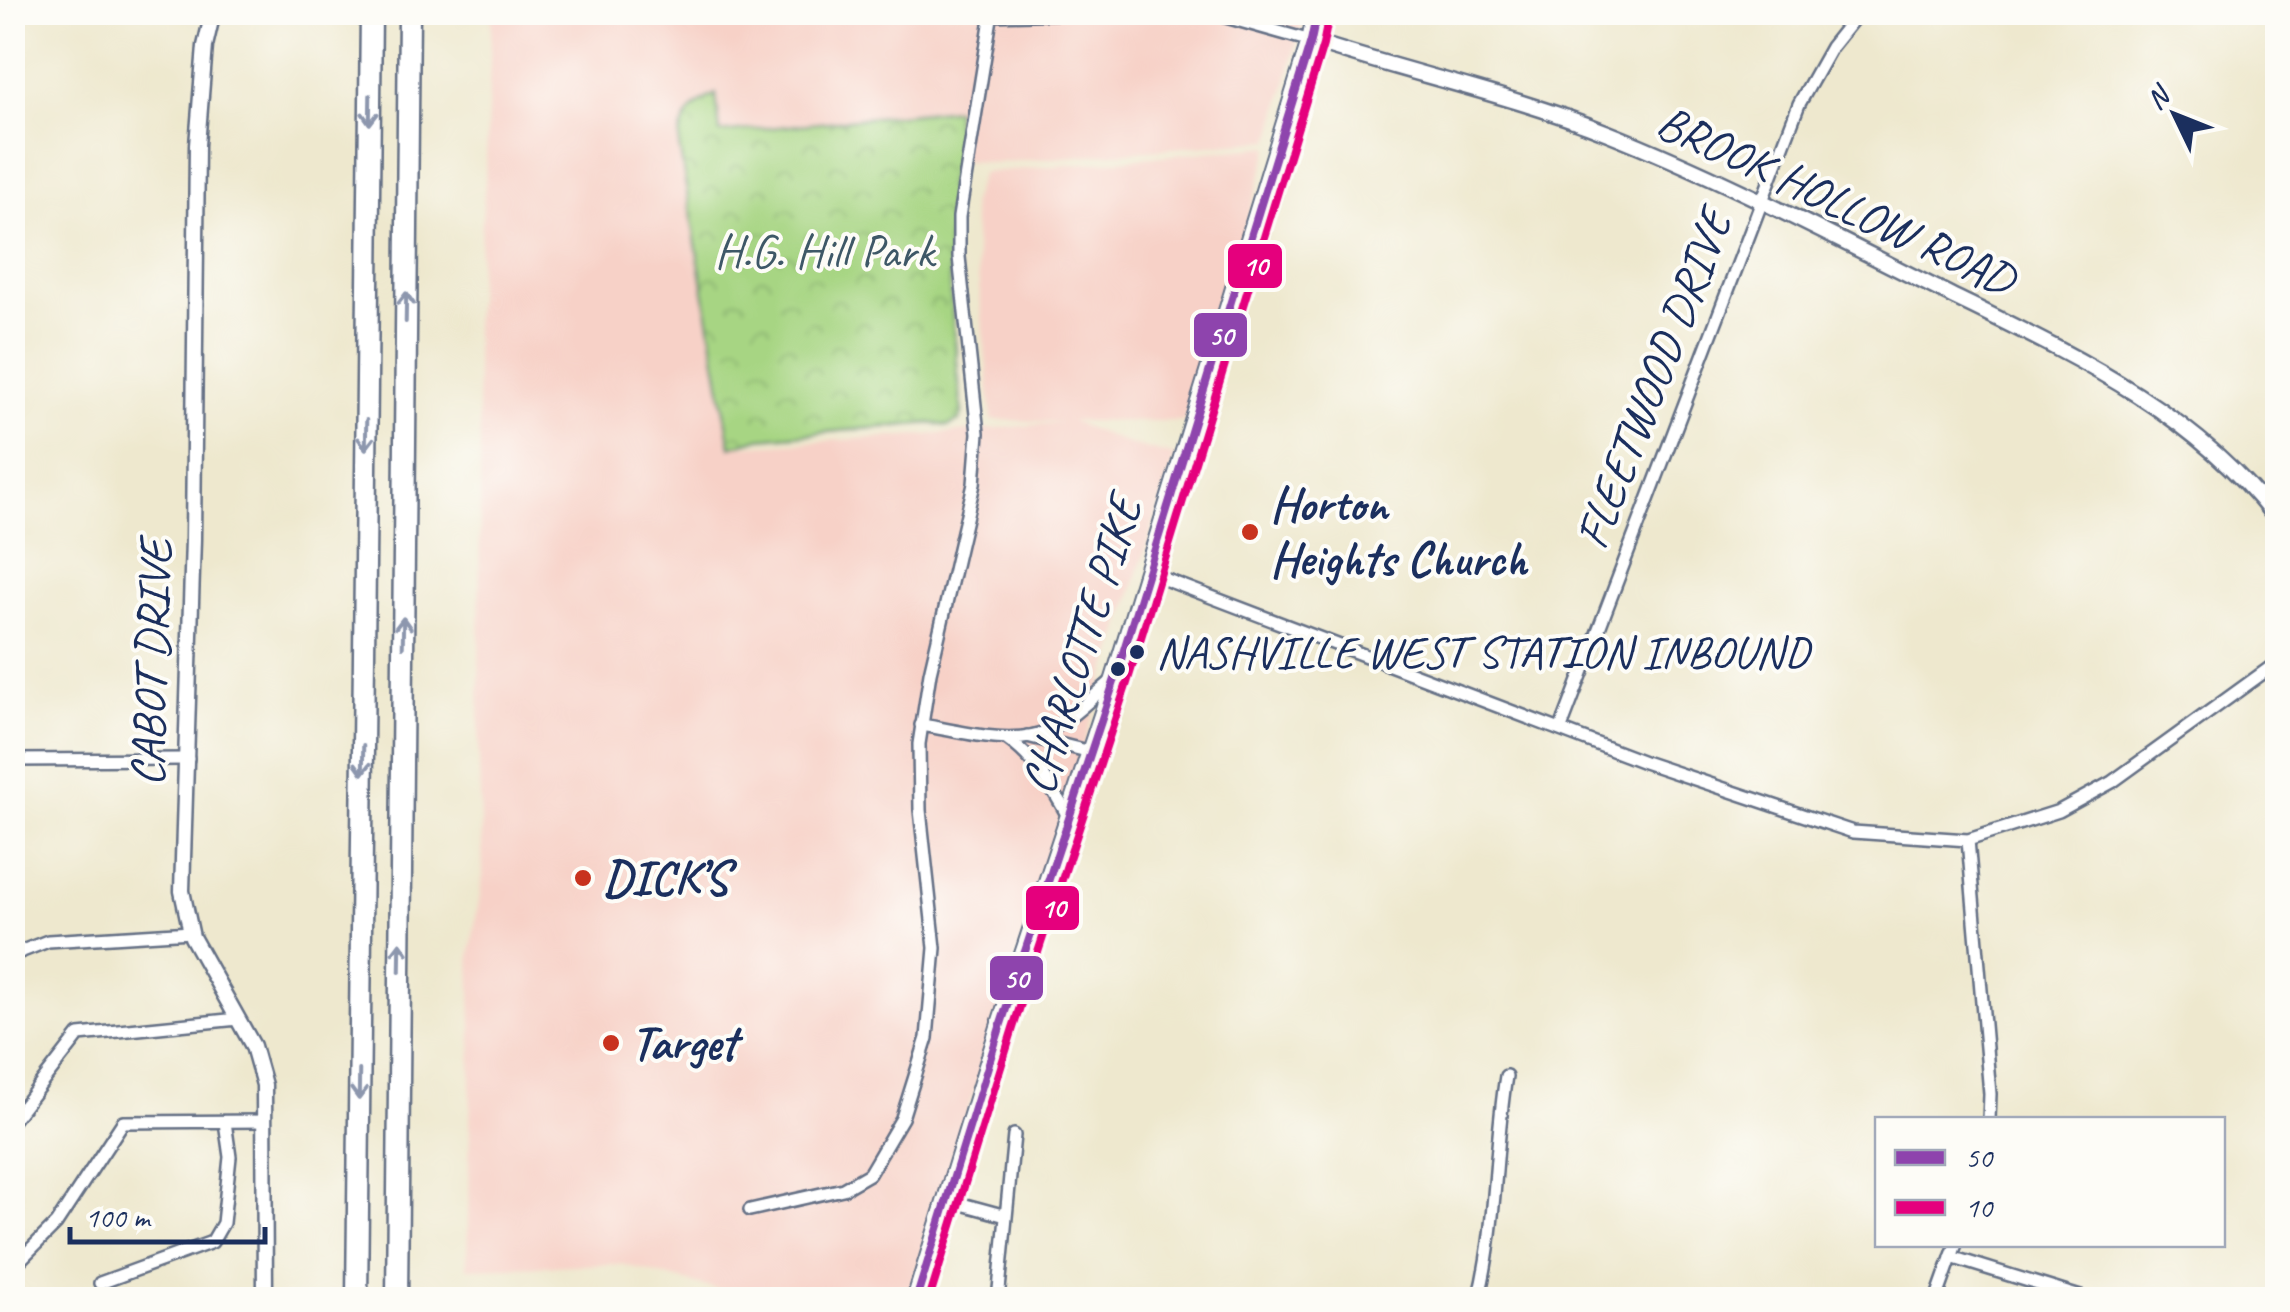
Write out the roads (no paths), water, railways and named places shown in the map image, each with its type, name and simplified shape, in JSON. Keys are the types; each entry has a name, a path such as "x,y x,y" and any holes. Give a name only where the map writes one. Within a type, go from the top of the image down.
{"highway":[{"path":"357,1300 371,12"},
{"path":"397,1300 409,12"}],"main road":[{"name":"CHARLOTTE PIKE","path":"916,1300 1115,678 1311,41 1316,12"}],"street":[{"name":"CABOT DRIVE","path":"213,12 205,46 197,144 188,759 182,892 191,932 253,1046 264,1085 264,1300"},
{"path":"750,1210 843,1189 869,1174 902,1118 917,1078 932,1007 935,948 920,810 921,725 974,484 978,433 958,257 959,218 991,14 1104,12"},
{"path":"1208,12 1311,41"},
{"name":"FLEETWOOD DRIVE","path":"1561,728 1799,104 1816,69 1859,12"},
{"name":"BROOK HOLLOW ROAD","path":"1311,41 1605,132 1762,200 2113,378 2200,440 2259,496 2278,520"},
{"path":"1146,572 1644,762 1853,832 1968,840 2059,811 2112,782 2278,662"},
{"path":"921,725 1006,738 1027,736 1052,728 1115,678"},
{"path":"1027,736 1091,752"},
{"path":"1006,738 1042,768 1069,818"},
{"path":"12,760 188,759"},
{"path":"1968,840 1989,1117"},
{"path":"12,955 48,941 191,932"},
{"path":"12,1121 79,1035 238,1019"},
{"path":"1478,1300 1494,1204 1498,1126 1506,1076"},
{"path":"12,1268 56,1224 123,1122 264,1121"},
{"path":"100,1283 212,1242 223,1224 230,1156 225,1122"},
{"path":"998,1300 1014,1135"},
{"path":"947,1200 1006,1216"},
{"path":"1936,1300 1954,1251 2090,1300"}],"place":[{"name":"Horton Heights Church","path":"1250,532"},
{"name":"NASHVILLE WEST STATION INBOUND","path":"1137,652"},
{"name":"DICK’S","path":"583,878"},
{"name":"Target","path":"611,1043"}],"park label":[{"name":"H.G. Hill Park","path":"824,251"}]}
